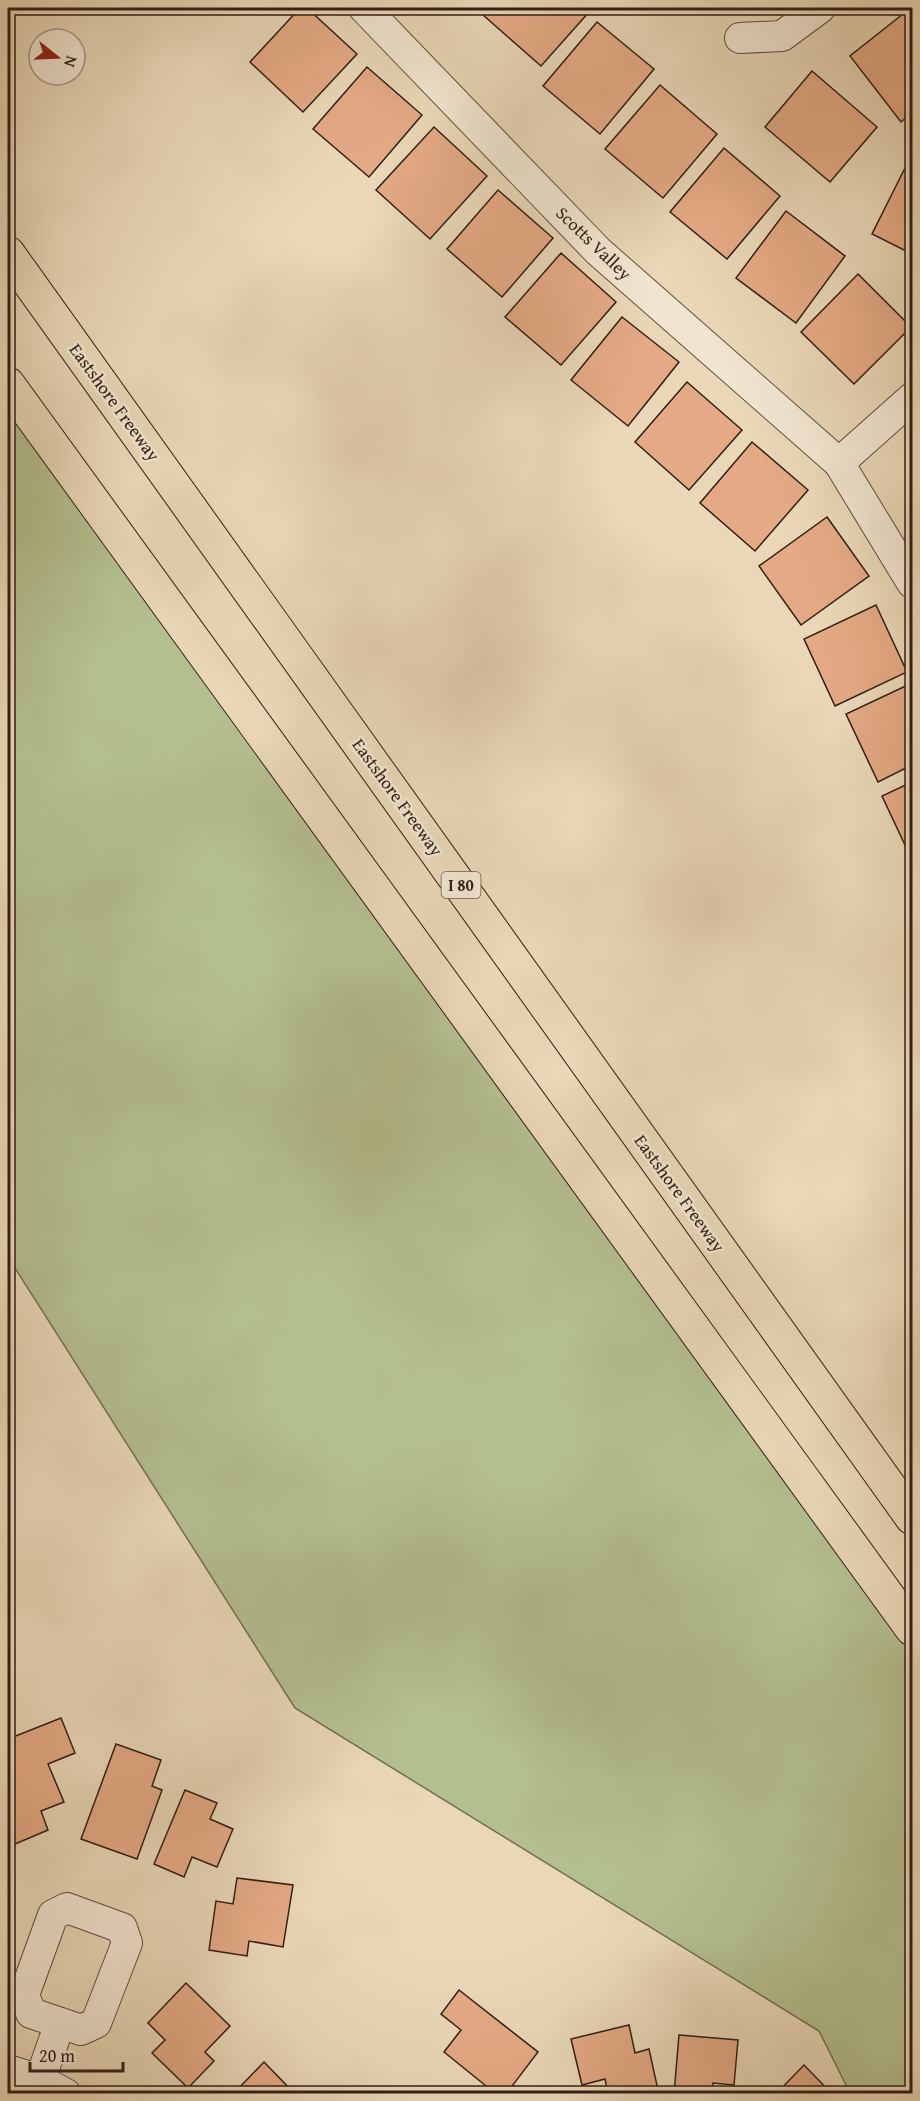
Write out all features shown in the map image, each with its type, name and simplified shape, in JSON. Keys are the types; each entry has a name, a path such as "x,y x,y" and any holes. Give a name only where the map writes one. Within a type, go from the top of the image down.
{"highway":[{"name":"Eastshore Freeway","path":"8,253 912,1518"},
{"path":"8,384 912,1629"}],"street":[{"name":"Scotts Valley","path":"364,8 598,251 839,463 912,583"},
{"path":"740,38 782,36 820,8"},
{"path":"839,463 912,398"},
{"path":"40,2080 60,2023"},
{"path":"8,2070 40,2080 66,2094"}],"green space":[{"path":"8,384 912,1629 912,2093 850,2093 819,2031 295,1708 8,1257"}],"building":[{"path":"222,8 267,8 223,14"},
{"path":"300,8 307,8 357,54 303,112 250,62"},
{"path":"489,8 584,8 589,12 541,66 483,15"},
{"path":"908,10 912,16 912,113 901,122 850,56"},
{"path":"597,22 654,69 600,134 543,86"},
{"path":"367,67 422,115 369,177 313,129"},
{"path":"812,71 877,127 830,182 765,127"},
{"path":"660,85 717,134 663,198 605,149"},
{"path":"434,127 487,176 430,239 376,190"},
{"path":"724,148 780,196 727,259 670,212"},
{"path":"908,162 912,164 912,254 872,234"},
{"path":"498,190 553,238 502,297 447,249"},
{"path":"786,211 845,256 796,323 736,278"},
{"path":"561,253 616,302 561,365 505,317"},
{"path":"858,274 911,327 854,384 801,332"},
{"path":"622,317 679,362 628,426 571,380"},
{"path":"687,382 742,430 689,490 635,442"},
{"path":"752,442 808,490 755,551 700,503"},
{"path":"827,517 869,576 801,625 759,566"},
{"path":"876,605 907,672 835,706 804,639"},
{"path":"912,683 912,765 878,782 846,714"},
{"path":"912,782 912,860 882,796"},
{"path":"61,1718 75,1753 48,1764 64,1802 41,1811 48,1830 15,1844 8,1827 8,1739"},
{"path":"116,1744 161,1760 152,1786 162,1790 137,1859 81,1839"},
{"path":"185,1790 217,1803 210,1819 233,1829 217,1867 192,1857 184,1877 154,1864"},
{"path":"237,1878 293,1885 283,1947 249,1941 247,1956 209,1950 216,1901 233,1904"},
{"path":"186,1983 230,2026 205,2052 214,2061 188,2088 152,2053 165,2040 148,2023"},
{"path":"459,1990 538,2052 506,2094 496,2094 444,2052 461,2030 441,2014"},
{"path":"629,2025 635,2053 649,2049 658,2090 644,2094 608,2094 605,2079 582,2085 571,2039"},
{"path":"679,2035 738,2040 734,2085 713,2083 712,2094 674,2094"},
{"path":"264,2062 295,2094 233,2094"},
{"path":"804,2065 832,2094 776,2094"}]}
